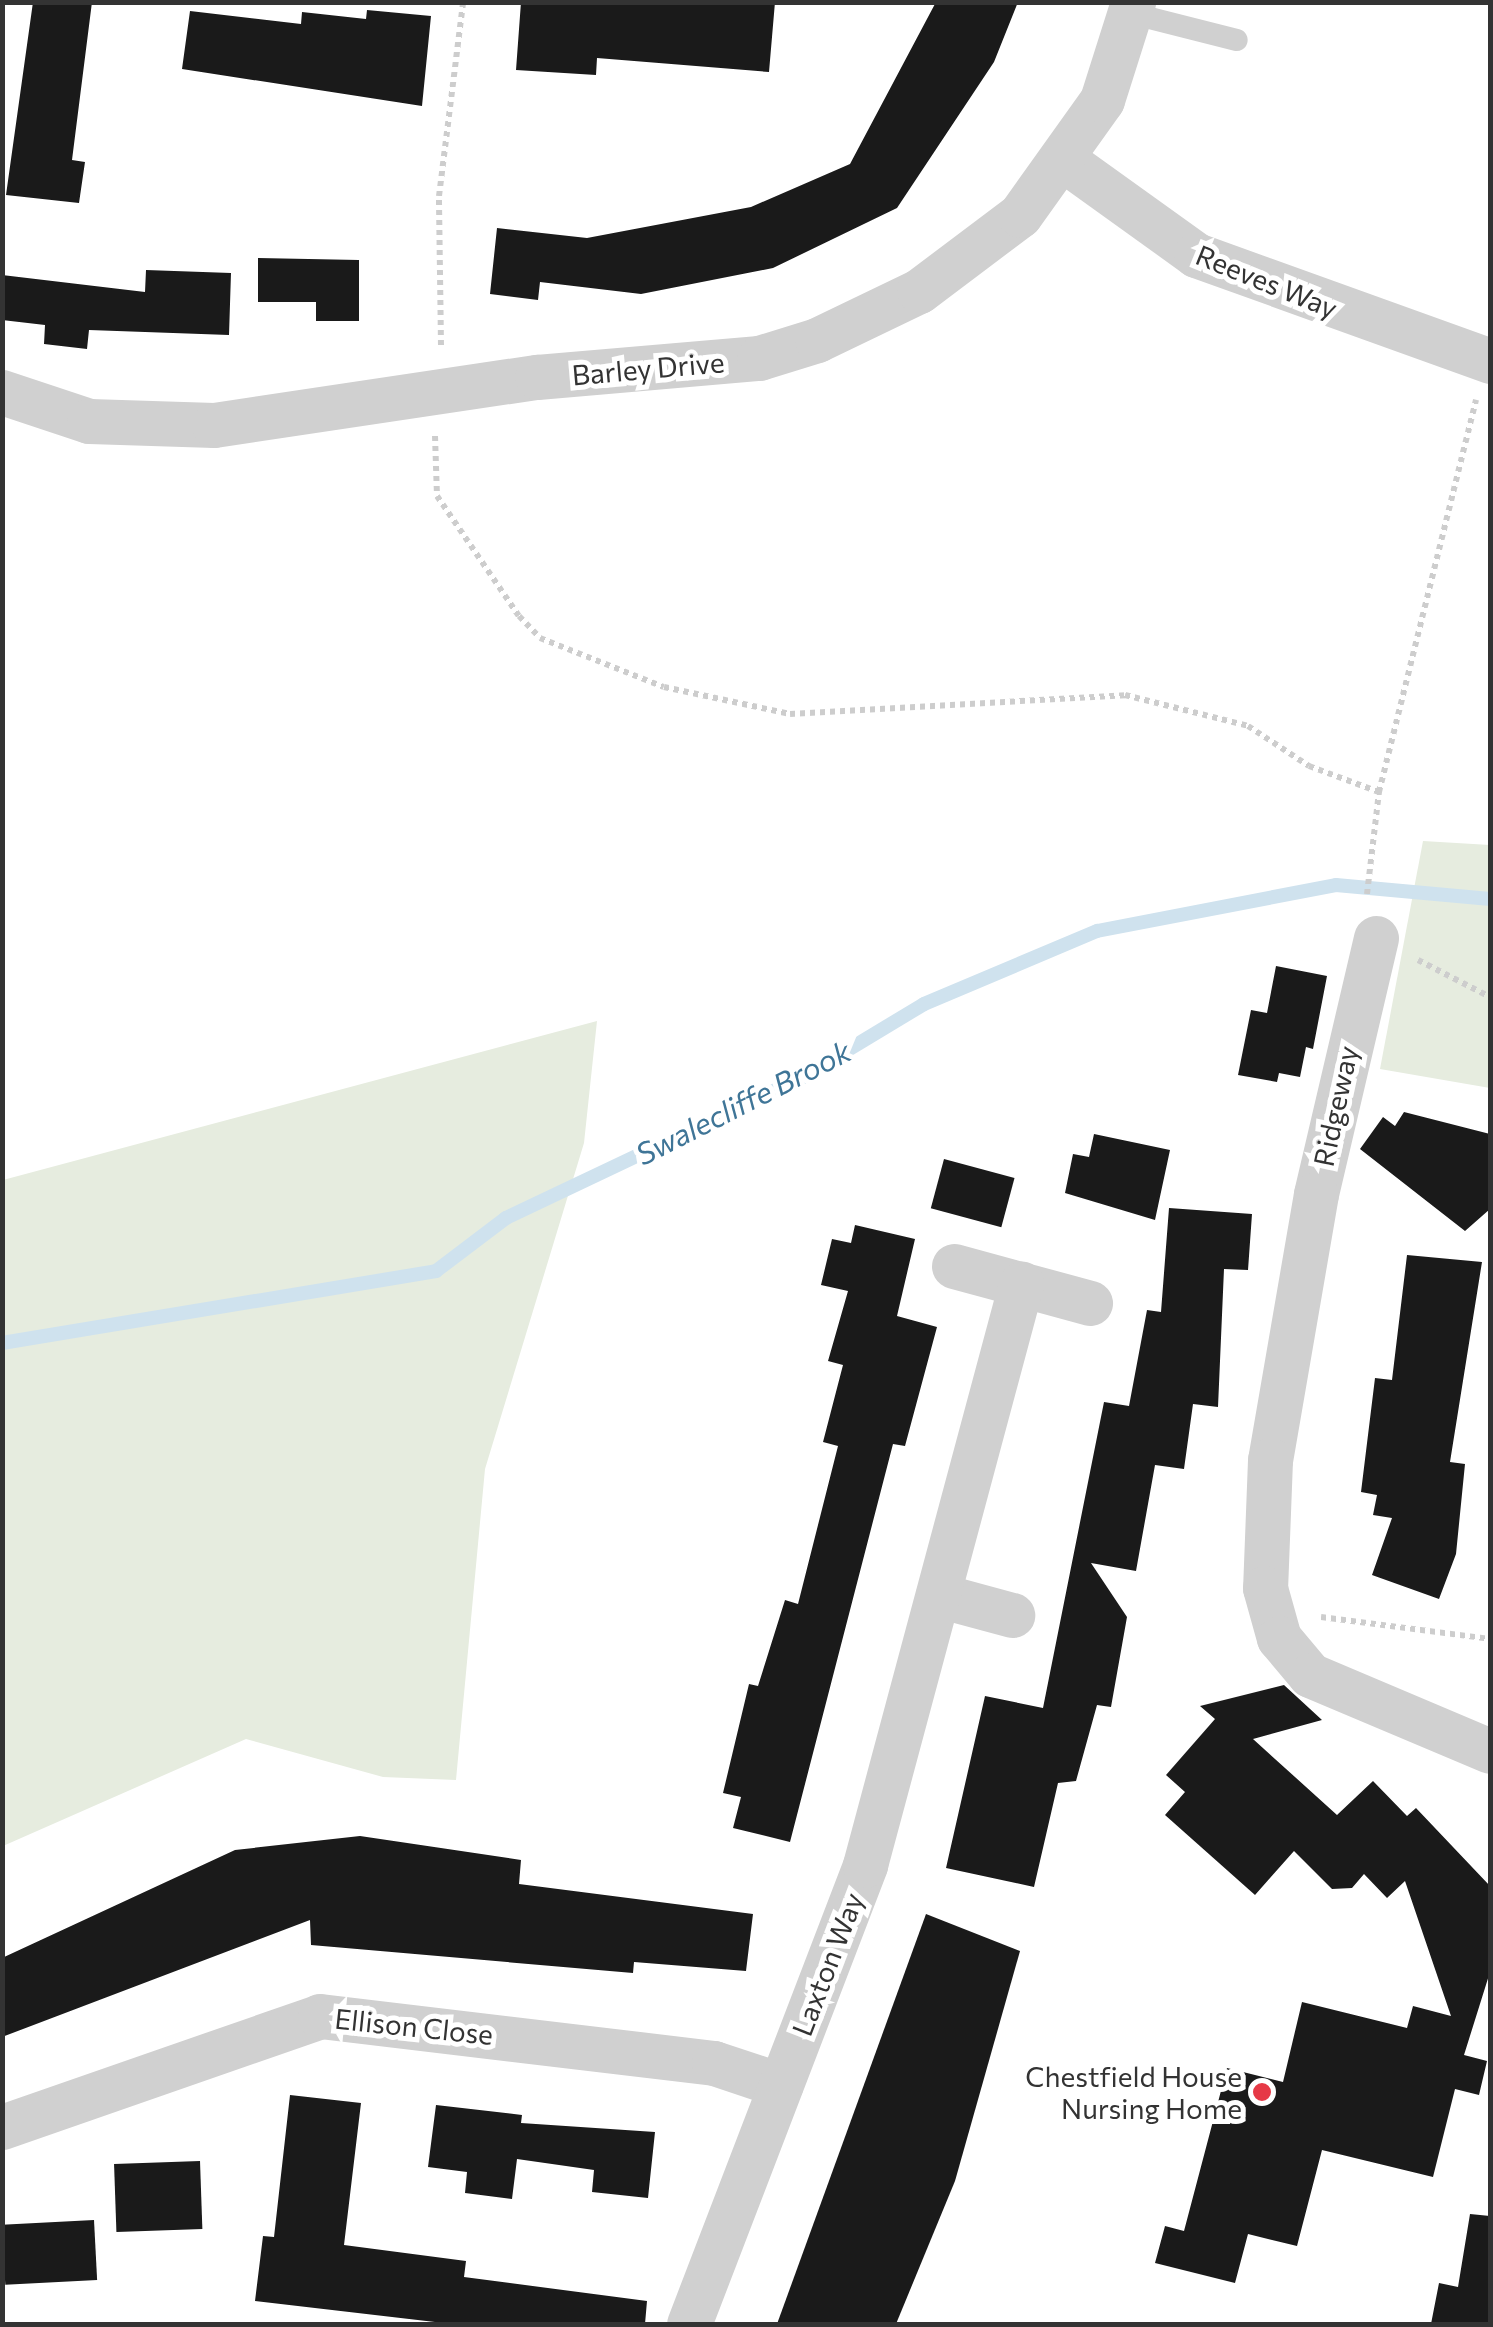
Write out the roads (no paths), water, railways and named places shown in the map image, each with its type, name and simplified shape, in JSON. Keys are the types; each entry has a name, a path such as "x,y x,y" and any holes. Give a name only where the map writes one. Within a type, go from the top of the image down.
{"street":[{"name":"Barley Drive","path":"2,392 23,406 89,421 214,425 436,393 759,358 817,340 872,318 971,254 1020,214 1064,160 1102,100 1132,8"},
{"name":"Reeves Way","path":"1064,160 1196,255 1487,360"},
{"name":"Ridgeway","path":"1376,938 1323,1160 1270,1460 1262,1558 1270,1611 1279,1638 1331,1690 1490,1751"},
{"path":"954,1266 1090,1303"},
{"name":"Laxton Way","path":"688,2324 866,1865 1021,1284"},
{"path":"938,1596 1012,1614"},
{"name":"Ellison Close","path":"2,2127 320,2016 714,2062 780,2086"}],"lane":[{"path":"1132,8 1237,40"}],"waterway":[{"name":"Swalecliffe Brook","path":"2,1343 436,1271 506,1218 803,1077 924,1004 1097,931 1336,885 1490,899"}],"place":[{"name":"Chestfield House Nursing Home","path":"1262,2092"}]}
